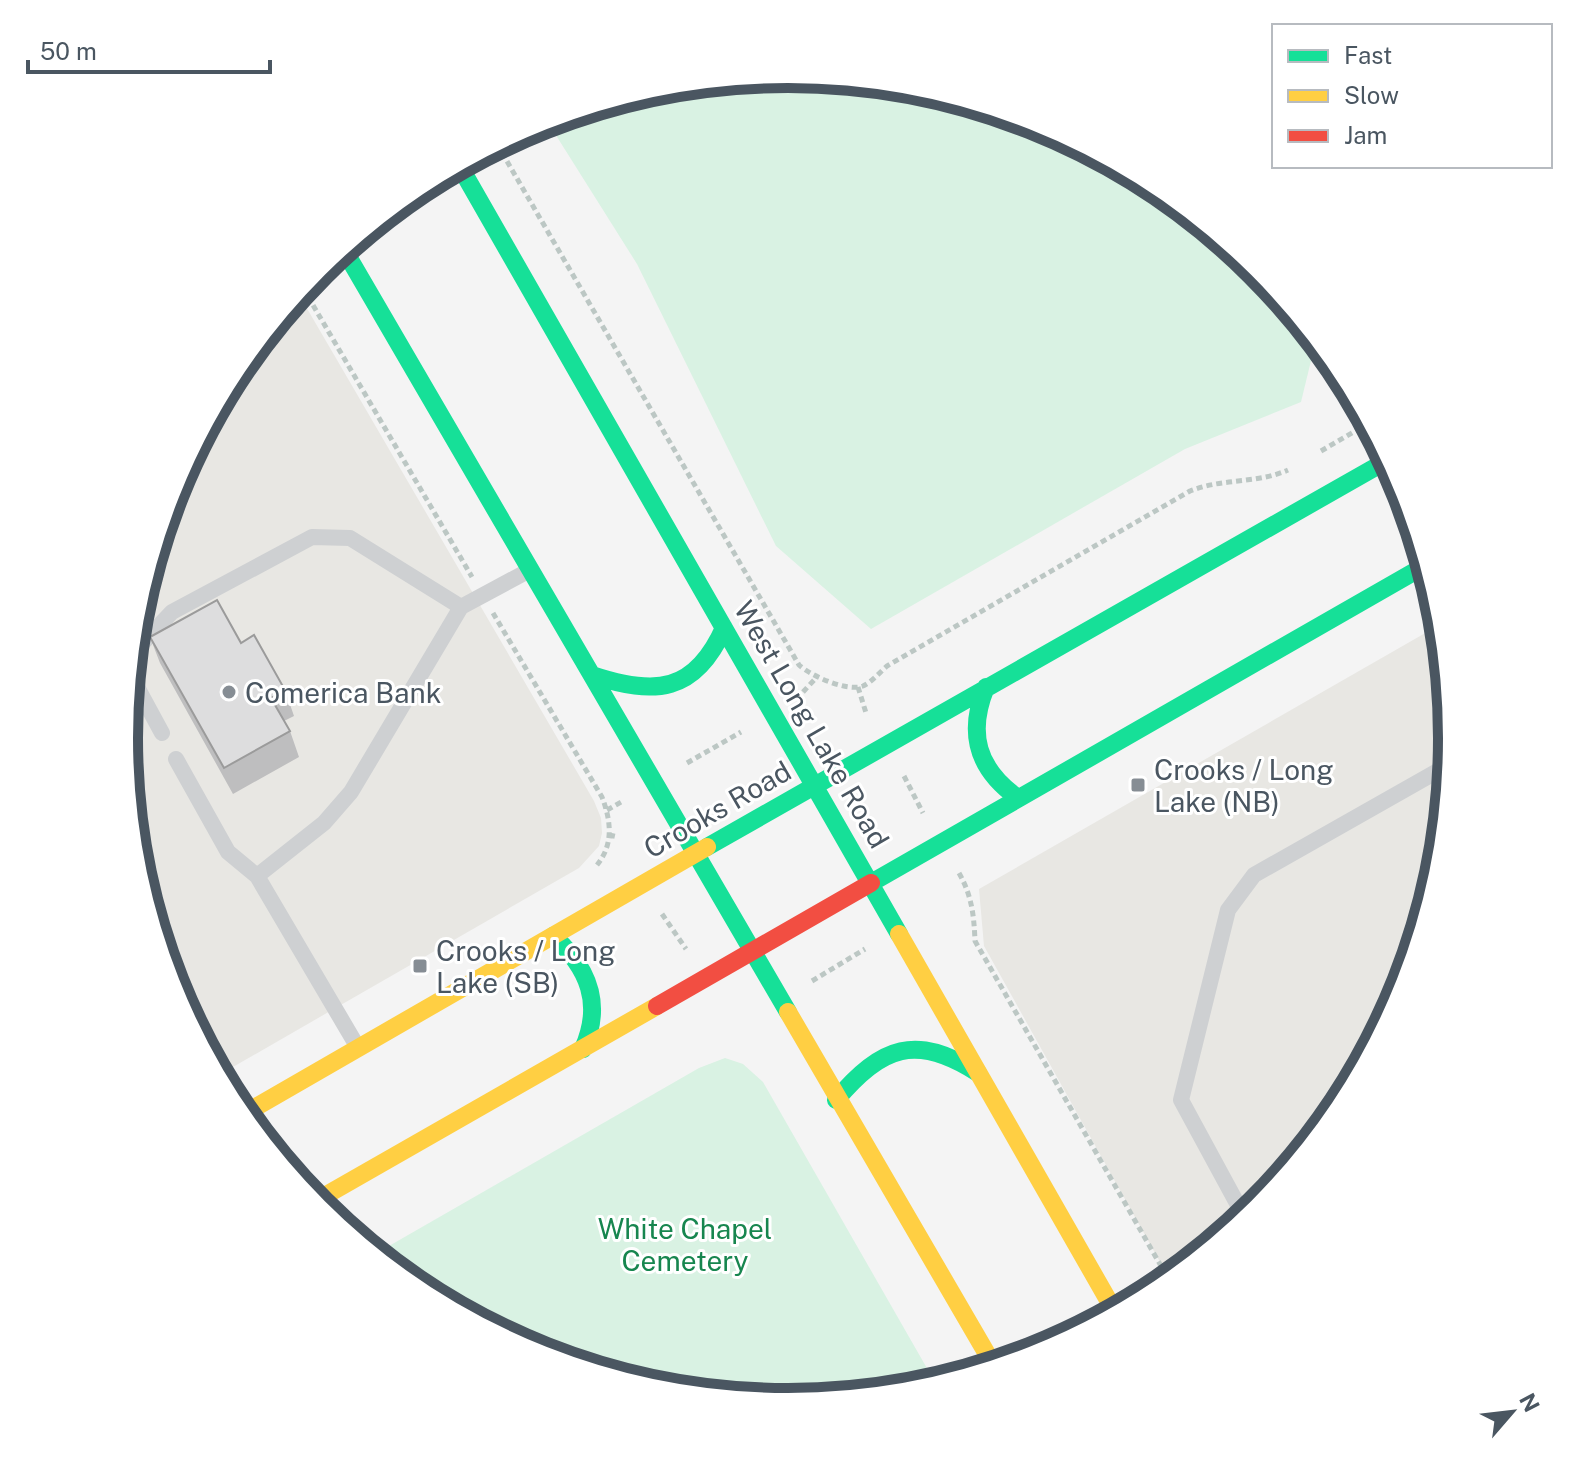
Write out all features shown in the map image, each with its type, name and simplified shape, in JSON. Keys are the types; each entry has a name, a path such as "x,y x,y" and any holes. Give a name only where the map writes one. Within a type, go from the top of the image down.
{"main road":[{"name":"West Long Lake Road","path":"464,174 1110,1303"},
{"path":"349,258 836,1100 988,1357"},
{"name":"Crooks Road","path":"254,1108 814,785 1378,466"},
{"path":"326,1195 1416,571"},
{"path":"592,675 621,686 649,689 672,685 691,677 706,663 718,646 724,628"},
{"path":"986,687 973,724 975,745 990,777 1018,798"},
{"path":"553,936 581,964 592,985 596,1008 594,1030 583,1049"},
{"path":"836,1100 873,1061 904,1048 940,1050 978,1073"}],"lane":[{"path":"146,639 172,612 312,537 350,538 461,607"},
{"path":"257,876 324,823 351,792 461,607 531,569"},
{"path":"139,691 162,733"},
{"path":"176,759 228,852 257,876 358,1047"},
{"path":"1239,1207 1181,1100 1228,910 1254,875 1437,771"}],"path":[{"path":"503,154 799,665 816,678 858,687 887,666 1190,491 1206,485 1269,478 1300,463"},
{"path":"309,298 471,575"},
{"path":"1314,455 1359,429"},
{"path":"494,614 607,810 615,805"},
{"path":"803,692 816,678"},
{"path":"858,687 860,704"},
{"path":"679,768 750,726"},
{"path":"900,768 925,818"},
{"path":"609,835 618,837"},
{"path":"957,870 969,889 975,941 1163,1269"},
{"path":"657,907 689,954"},
{"path":"805,986 874,943"}],"shaded area":[{"path":"304,304 594,801 601,818 602,833 599,846 579,868 229,1069 205,1025 172,947 150,865 139,781 139,695 144,653 160,570 187,489 225,413 272,342"},
{"path":"1429,631 1437,695 1437,781 1426,865 1404,947 1389,987 1351,1063 1304,1134 1248,1198 1217,1227 1163,1268 984,946 979,889"}],"green space":[{"path":"745,89 831,89 873,94 915,100 997,122 1037,137 1113,175 1184,222 1217,249 1277,309 1313,354 1301,402 1185,449 871,629 776,546 637,264 554,132 661,100"},
{"name":"White Chapel Cemetery","path":"725,1058 743,1064 763,1082 929,1372 831,1387 788,1388 745,1387 661,1376 579,1354 539,1339 463,1301 385,1248 699,1068"}],"building":[{"name":"Comerica Bank","path":"217,600 241,643 254,635 285,690 271,698 290,731 224,768 150,637"}],"traffic: fast":[{"path":"464,174 899,934"},
{"path":"349,258 788,1012"},
{"path":"707,847 1378,466"},
{"path":"871,883 1416,571"},
{"path":"592,675 635,686 671,684 700,666 713,650 724,628"},
{"path":"986,687 977,720 980,749 993,775 1018,798"},
{"path":"553,936 576,961 589,988 592,1017 583,1049"},
{"path":"836,1100 869,1067 901,1051 936,1053 978,1073"}],"traffic: slow":[{"path":"254,1108 707,847"},
{"path":"899,934 1110,1303"},
{"path":"326,1195 657,1006"},
{"path":"788,1012 988,1356"}],"traffic: jam":[{"path":"657,1006 871,883"}],"place":[{"name":"Comerica Bank","path":"229,692"},
{"name":"Crooks / Long Lake (NB)","path":"1138,785"},
{"name":"Crooks / Long Lake (SB)","path":"420,966"}]}
